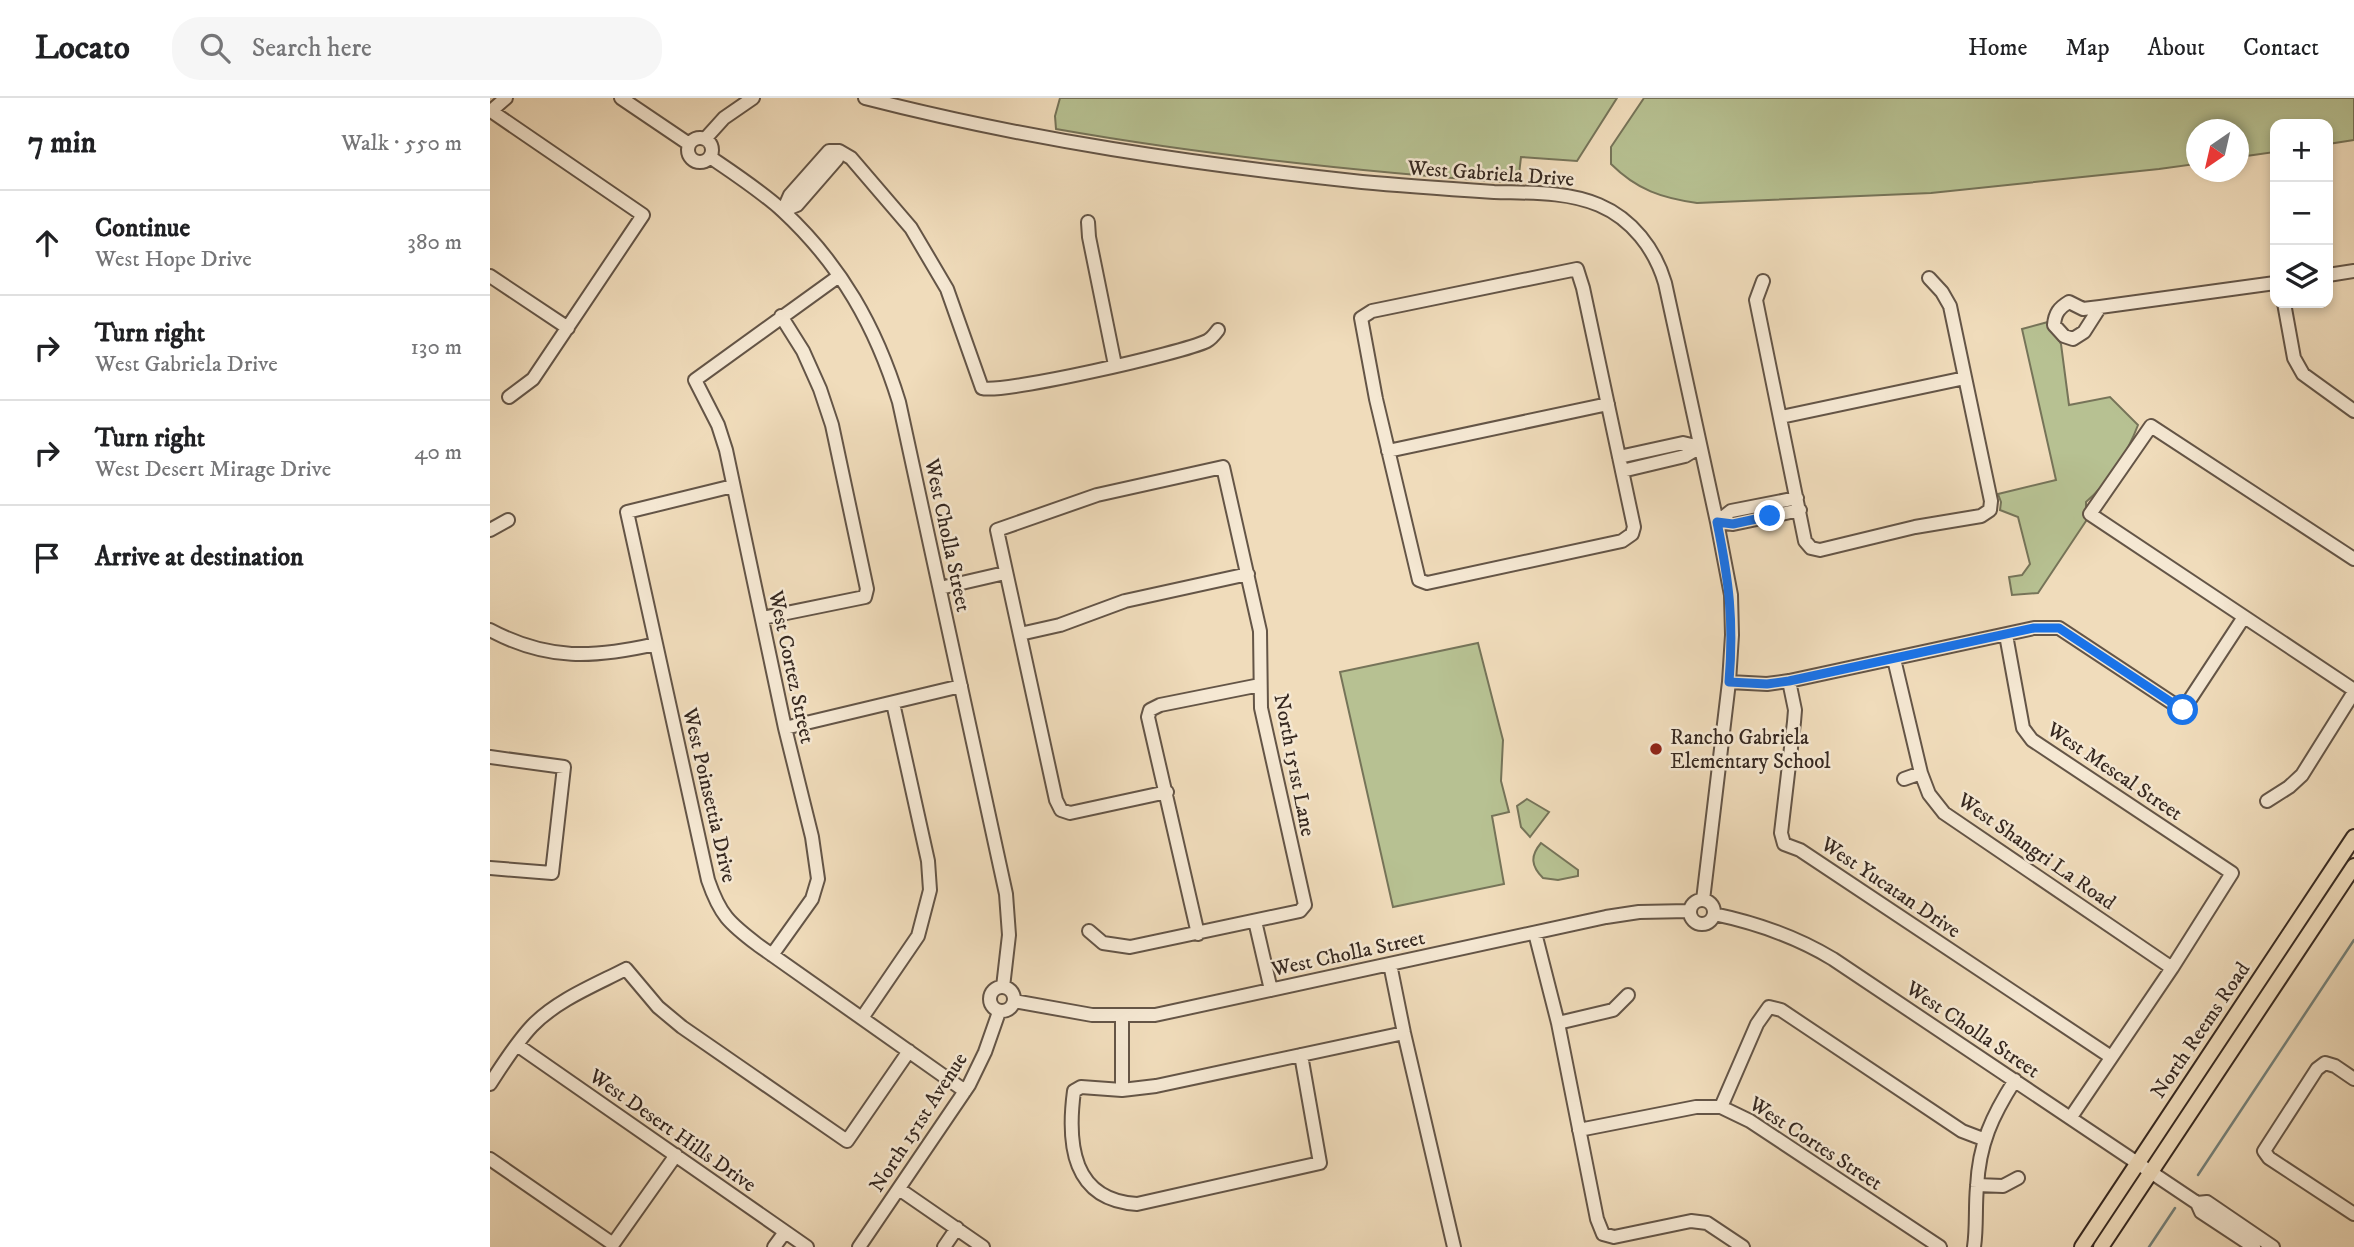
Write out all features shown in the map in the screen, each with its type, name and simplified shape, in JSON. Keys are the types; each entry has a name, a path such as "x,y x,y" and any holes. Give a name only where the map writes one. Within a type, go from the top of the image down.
{"main road":[{"name":"North Reems Road","path":"2082,1247 2354,837"},
{"name":"North Reems Road","path":"2101,1247 2354,866"}],"street":[{"path":"506,98 492,107 643,215 533,379 509,397"},
{"path":"621,98 689,144"},
{"path":"705,139 724,118 753,98"},
{"name":"West Gabriela Drive","path":"865,98 1057,140 1208,164 1394,185 1569,196 1609,209 1634,230 1650,248 1661,270 1731,595 1729,682 1703,900"},
{"path":"695,138 705,139 712,146 710,157 703,162 695,162 687,152 689,144 695,138"},
{"path":"783,211 797,205 838,159 839,151 851,158 911,228 947,289 982,388 990,390 1025,385 1115,365 1208,340 1218,330"},
{"name":"West Cholla Street","path":"710,157 783,211 839,276 869,323 886,359 899,402 1006,894 1009,935 1003,987"},
{"path":"1088,222 1088,237 1115,365"},
{"path":"1577,269 1634,527 1632,534 1622,541 1427,583 1419,580 1388,451 1361,317 1373,311 1577,269"},
{"path":"2333,274 2354,271"},
{"path":"490,276 568,328"},
{"path":"762,618 865,597 867,589 831,425 820,389 803,351 781,316 839,276"},
{"path":"1763,281 1756,300 1805,541 1811,548 1820,550 1915,527 1981,516 1990,509 1991,502 1950,306 1929,278"},
{"path":"2100,307 2084,332 2073,339 2064,336 2054,326 2059,309 2069,302 2083,309 2270,284"},
{"path":"2285,308 2294,358 2303,374 2354,411"},
{"name":"West Cortez Street","path":"772,956 811,899 818,879 812,837 785,728 726,450 718,425 695,380 781,316"},
{"path":"1781,417 1965,378"},
{"path":"1388,451 1608,404"},
{"path":"2267,801 2290,787 2302,775 2354,691 2090,514 2151,426 2354,559"},
{"path":"1619,457 1683,443 1700,447"},
{"path":"1622,471 1685,457 1700,447"},
{"name":"North 151st Lane","path":"1005,573 997,530 1097,495 1223,467 1260,631 1261,708 1305,905 1300,911 1255,920"},
{"name":"West Poinsettia Drive","path":"733,486 627,512 708,880 717,906 732,925 772,956 965,1091"},
{"path":"1717,522 1731,512 1757,513 1798,504"},
{"path":"490,530 508,520"},
{"path":"940,588 1005,573 1056,800 1061,810 1070,814 1167,792"},
{"path":"1020,635 1060,625 1125,601 1248,574"},
{"path":"1729,682 1767,684 1789,681 2034,628 2059,628 2183,710 2244,617"},
{"path":"490,630 509,640 566,654 595,655 656,644"},
{"name":"West Mescal Street","path":"2006,635 2023,728 2032,740 2232,873 2172,968"},
{"name":"West Shangri La Road","path":"1894,659 1921,774 1929,794 1944,813 2172,968"},
{"name":"West Yucatan Drive","path":"1789,681 1795,710 1781,833 1784,844 1800,849 2111,1057"},
{"path":"1198,934 1148,717 1150,709 1160,705 1260,685"},
{"path":"785,728 961,686"},
{"path":"862,1018 918,936 930,890 928,861 893,703"},
{"path":"490,757 564,767 552,873 490,868"},
{"path":"1904,779 1921,774"},
{"path":"1703,900 1713,906 1714,914 1711,921 1703,925 1691,919 1689,911 1692,904 1703,900"},
{"name":"West Cholla Street","path":"1014,1001 1092,1015 1155,1014 1619,915 1689,911"},
{"name":"West Cholla Street","path":"1714,914 1762,925 1815,948 2071,1117 2197,1203 2201,1212 2254,1247"},
{"path":"1089,930 1103,943 1130,947 1255,920 1271,990"},
{"path":"1535,933 1558,1023 1597,1219 1603,1234 1614,1237 1691,1221 1707,1223 1744,1247"},
{"path":"1390,964 1454,1247"},
{"path":"2071,1117 2172,968"},
{"path":"490,1084 517,1045 544,1015 626,969 657,1007 682,1027 847,1141 909,1051"},
{"path":"1003,987 1013,993 1014,1001 1010,1009 999,1012 992,1007 989,1000 995,989 1003,987"},
{"path":"1558,1023 1613,1010 1628,995"},
{"path":"1721,1107 1763,1013 1769,1007 1781,1010 1962,1131 1983,1139"},
{"name":"North 151st Avenue","path":"859,1247 965,1091 985,1052 999,1012"},
{"path":"1122,1016 1122,1090"},
{"path":"1301,1055 1320,1163 1137,1204 1112,1200 1096,1192 1079,1172 1074,1153 1072,1105 1074,1091 1081,1087 1122,1090 1156,1086 1301,1055 1404,1033"},
{"name":"West Desert Hills Drive","path":"517,1045 807,1247"},
{"path":"2354,1079 2335,1066 2325,1063 2317,1069 2264,1152 2269,1158 2354,1214"},
{"path":"1974,1247 1977,1185 1983,1139 1996,1109 2015,1080"},
{"name":"West Cortes Street","path":"1579,1130 1696,1107 1721,1107 1750,1121 1940,1247"},
{"path":"490,1158 613,1244 676,1155"},
{"path":"1977,1185 2003,1186 2018,1178"},
{"path":"899,1189 983,1247"},
{"name":"West Cholla Street","path":"2197,1203 2207,1202 2273,1247"},
{"path":"944,1247 957,1228"},
{"path":"774,1247 785,1232"}],"green space":[{"path":"1060,98 1617,98 1577,161 1521,157 1518,183 1287,162 1056,129 1055,116"},
{"path":"1644,98 2354,98 2354,140 2333,143 2333,119 2270,119 2270,153 2249,156 2249,119 2186,119 2186,165 1931,193 1697,203 1651,191 1630,180 1611,164 1611,147"},
{"path":"2048,322 2061,344 2069,405 2110,397 2138,425 2116,466 2086,502 2086,521 2038,593 2012,595 2009,577 2022,575 2030,564 2018,517 2000,510 1998,494 2056,480 2022,329"},
{"path":"1478,643 1503,740 1501,781 1509,812 1492,816 1504,884 1393,907 1340,672"},
{"path":"1527,799 1549,812 1530,837 1521,827 1517,806"},
{"path":"1541,843 1578,870 1578,876 1558,880 1543,878 1533,861"}],"waterway":[{"path":"2198,1175 2354,940"},
{"path":"2149,1247 2175,1208"}],"place":[{"name":"Rancho Gabriela Elementary School","path":"1656,749"}],"route":[{"path":"1770,516 1733,524 1717,522 1731,595 1729,682 1767,684 1789,681 2047,627 2059,628 2183,710"}]}
